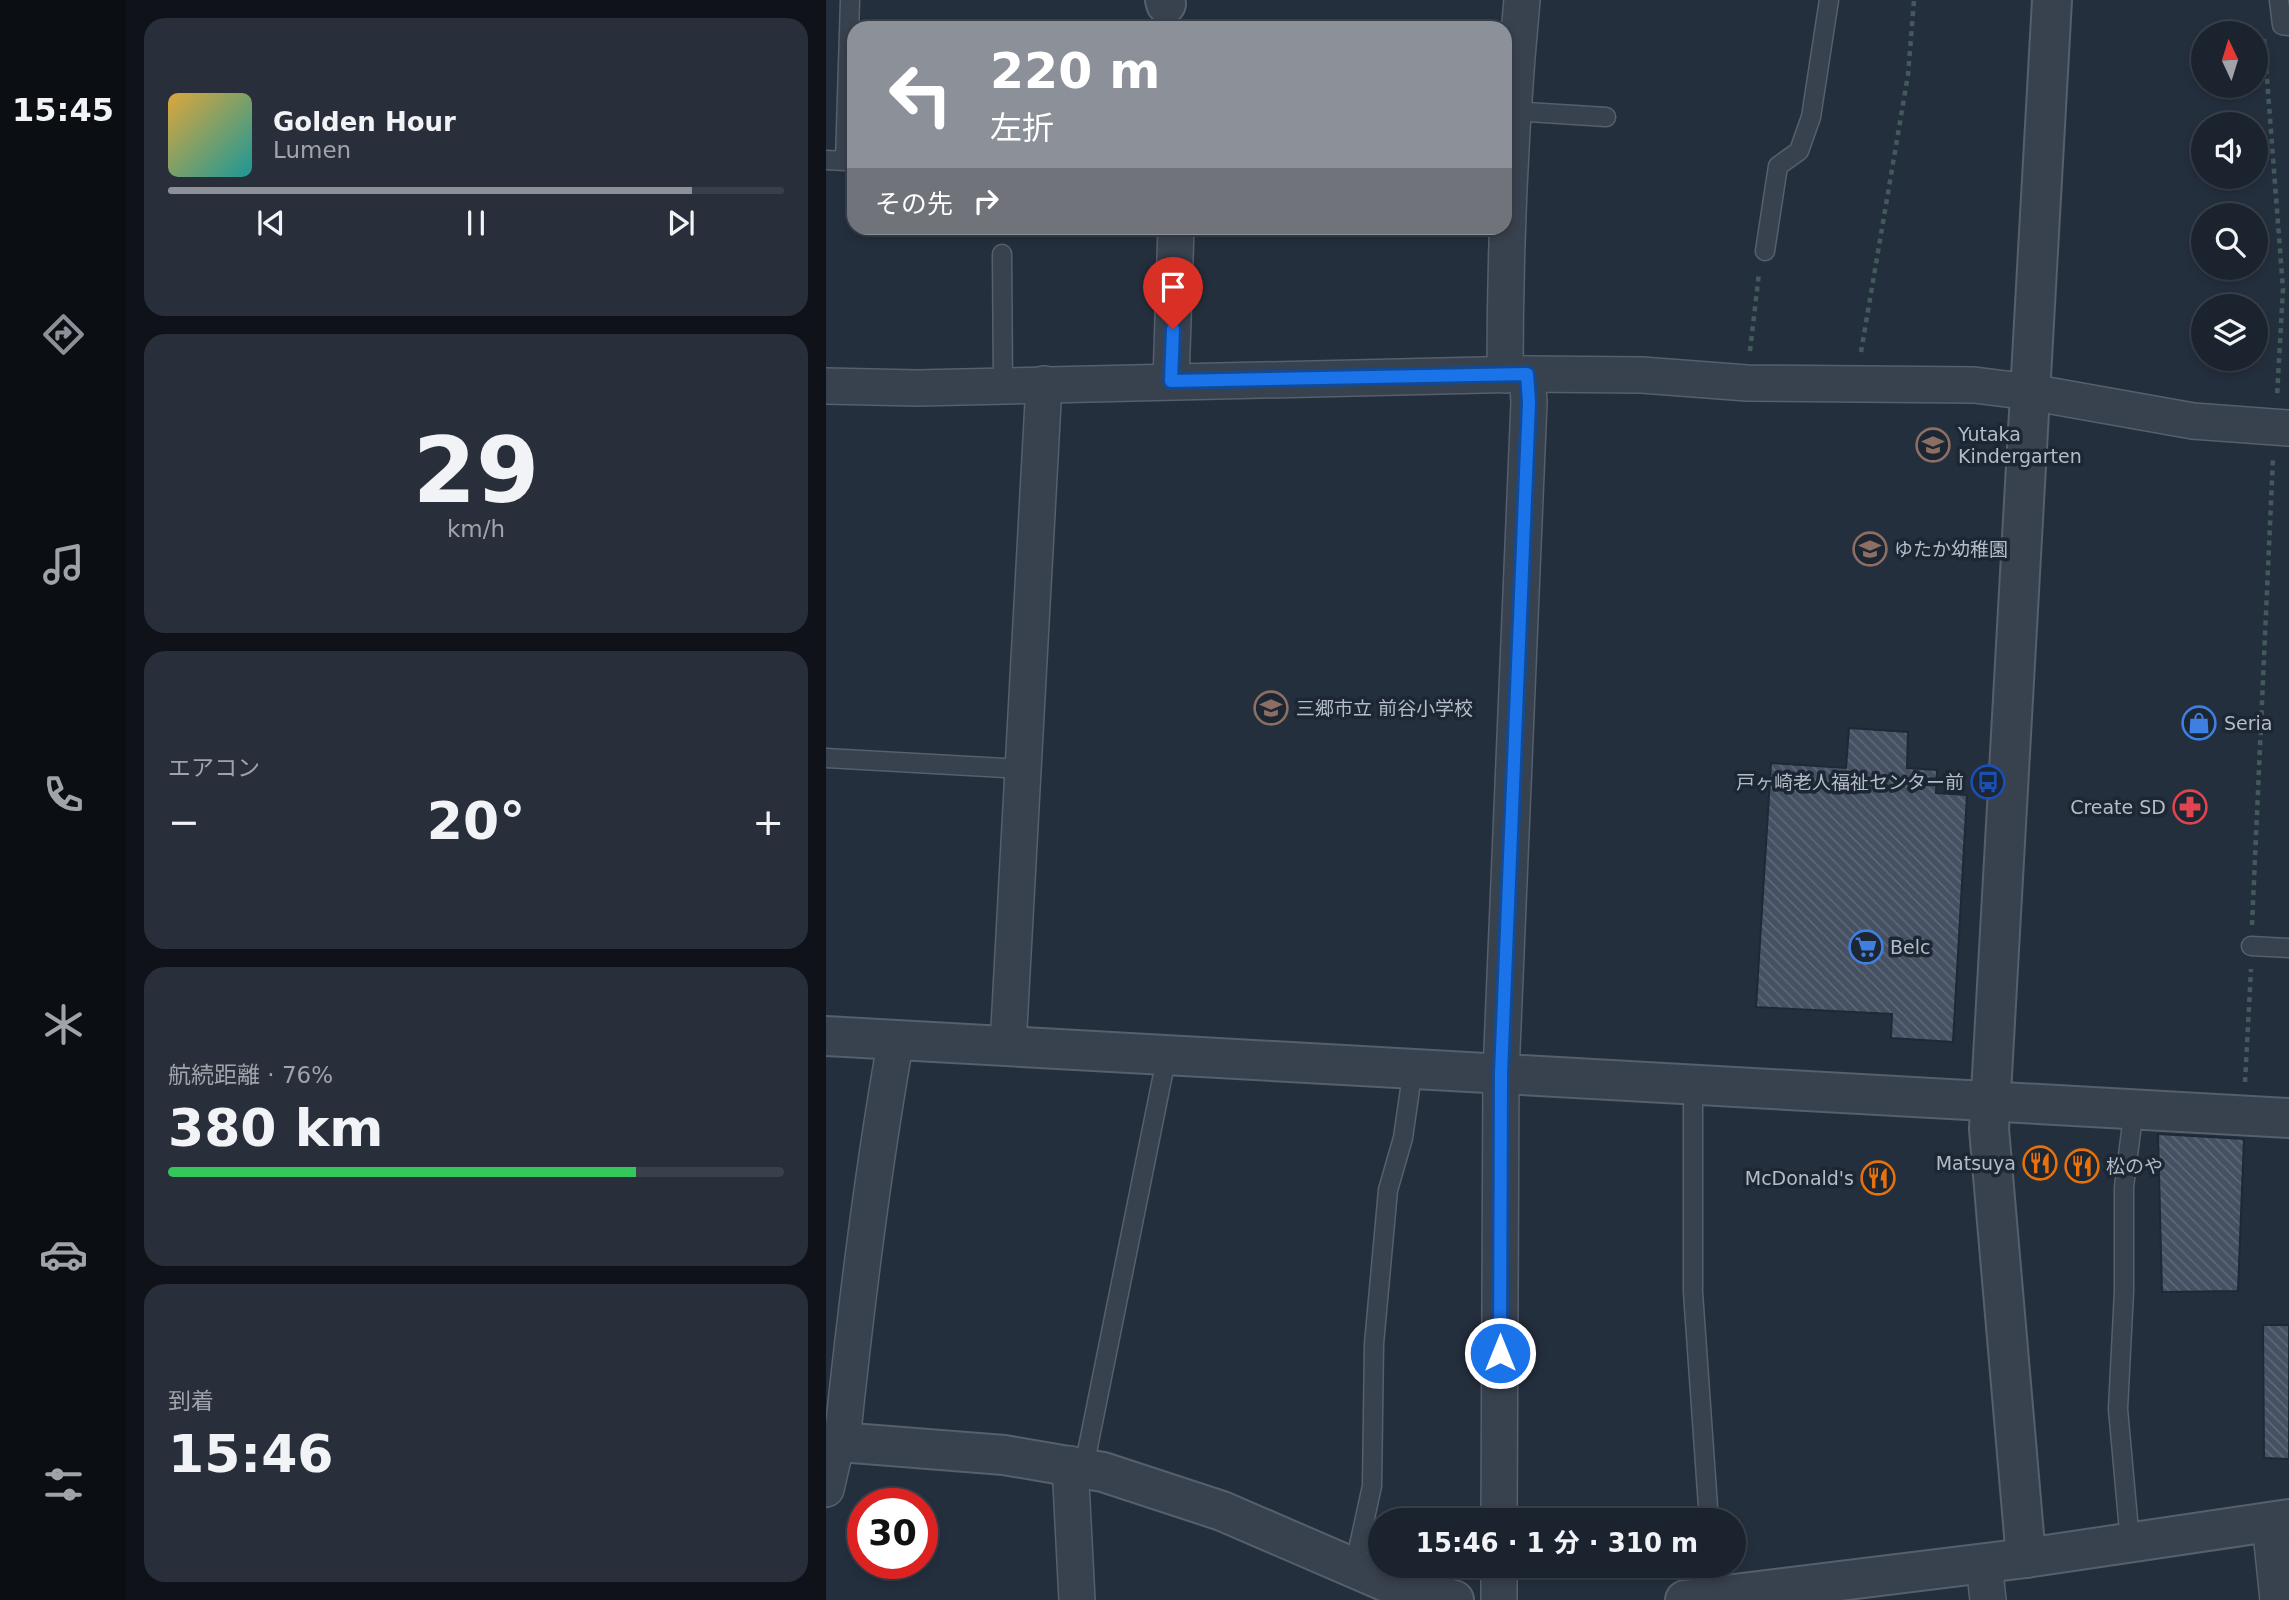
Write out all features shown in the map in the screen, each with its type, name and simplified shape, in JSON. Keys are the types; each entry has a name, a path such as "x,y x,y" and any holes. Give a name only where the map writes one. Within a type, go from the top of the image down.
{"street":[{"path":"1512,101 1522,0"},
{"path":"2026,1558 1989,1129 2052,0"},
{"path":"1171,381 1176,235"},
{"path":"1499,1508 1501,1073 1529,402 1516,374 1505,261 1506,235"},
{"path":"826,386 1516,374 1642,375 1746,383 1974,385 2030,391 2193,421 2282,427"},
{"path":"1007,1046 1044,384"},
{"path":"826,1035 2289,1118"},
{"path":"826,1489 896,1039"},
{"path":"835,1441 932,1447 1077,1466 1222,1511 1354,1568 1392,1592 1454,1600"},
{"path":"1077,1466 1077,1600"},
{"path":"1710,1591 2026,1558 2280,1521 2278,1600"},
{"path":"1984,1563 1988,1600"},
{"path":"1499,1578 1499,1600"}],"lane":[{"path":"849,21 850,0"},
{"path":"1765,251 1778,166 1799,151 1811,117 1829,0"},
{"path":"2279,0 2282,25 2289,26"},
{"path":"826,160 845,161 847,97"},
{"path":"1512,111 1606,117"},
{"path":"1002,254 1003,385"},
{"path":"826,758 1023,769"},
{"path":"2251,946 2289,948"},
{"path":"1077,1466 1167,1054"},
{"path":"1354,1568 1372,1486 1374,1344 1388,1190 1403,1138 1413,1068"},
{"path":"1693,1083 1693,1292 1708,1508"},
{"path":"2130,1542 2118,1409 2124,1291 2124,1187 2134,1108"}],"path":[{"path":"1855,384 1908,75 1914,0"},
{"path":"2245,1089 2267,547 2282,427 2283,289 2268,92"},
{"path":"1746,383 1759,275 1765,251"}],"building":[{"path":"1849,728 1908,732 1907,768 1937,770 1936,793 1967,795 1953,1042 1891,1038 1892,1014 1756,1007 1771,763 1846,768"},
{"path":"2158,1134 2244,1139 2238,1291 2162,1292"},
{"path":"2263,1325 2289,1325 2289,1459 2264,1458"}],"place":[{"name":"Yutaka Kindergarten","path":"1933,445"},
{"name":"ゆたか幼稚園","path":"1870,549"},
{"name":"三郷市立 前谷小学校","path":"1271,708"},
{"name":"Seria","path":"2199,723"},
{"name":"戸ヶ崎老人福祉センター前","path":"1988,782"},
{"name":"Create SD","path":"2190,807"},
{"name":"Belc","path":"1866,947"},
{"name":"Matsuya","path":"2040,1163"},
{"name":"松のや","path":"2082,1166"},
{"name":"McDonald's","path":"1878,1178"}],"route":[{"path":"1173,329 1171,381 1527,374 1529,402 1501,1073 1500,1353"}]}
